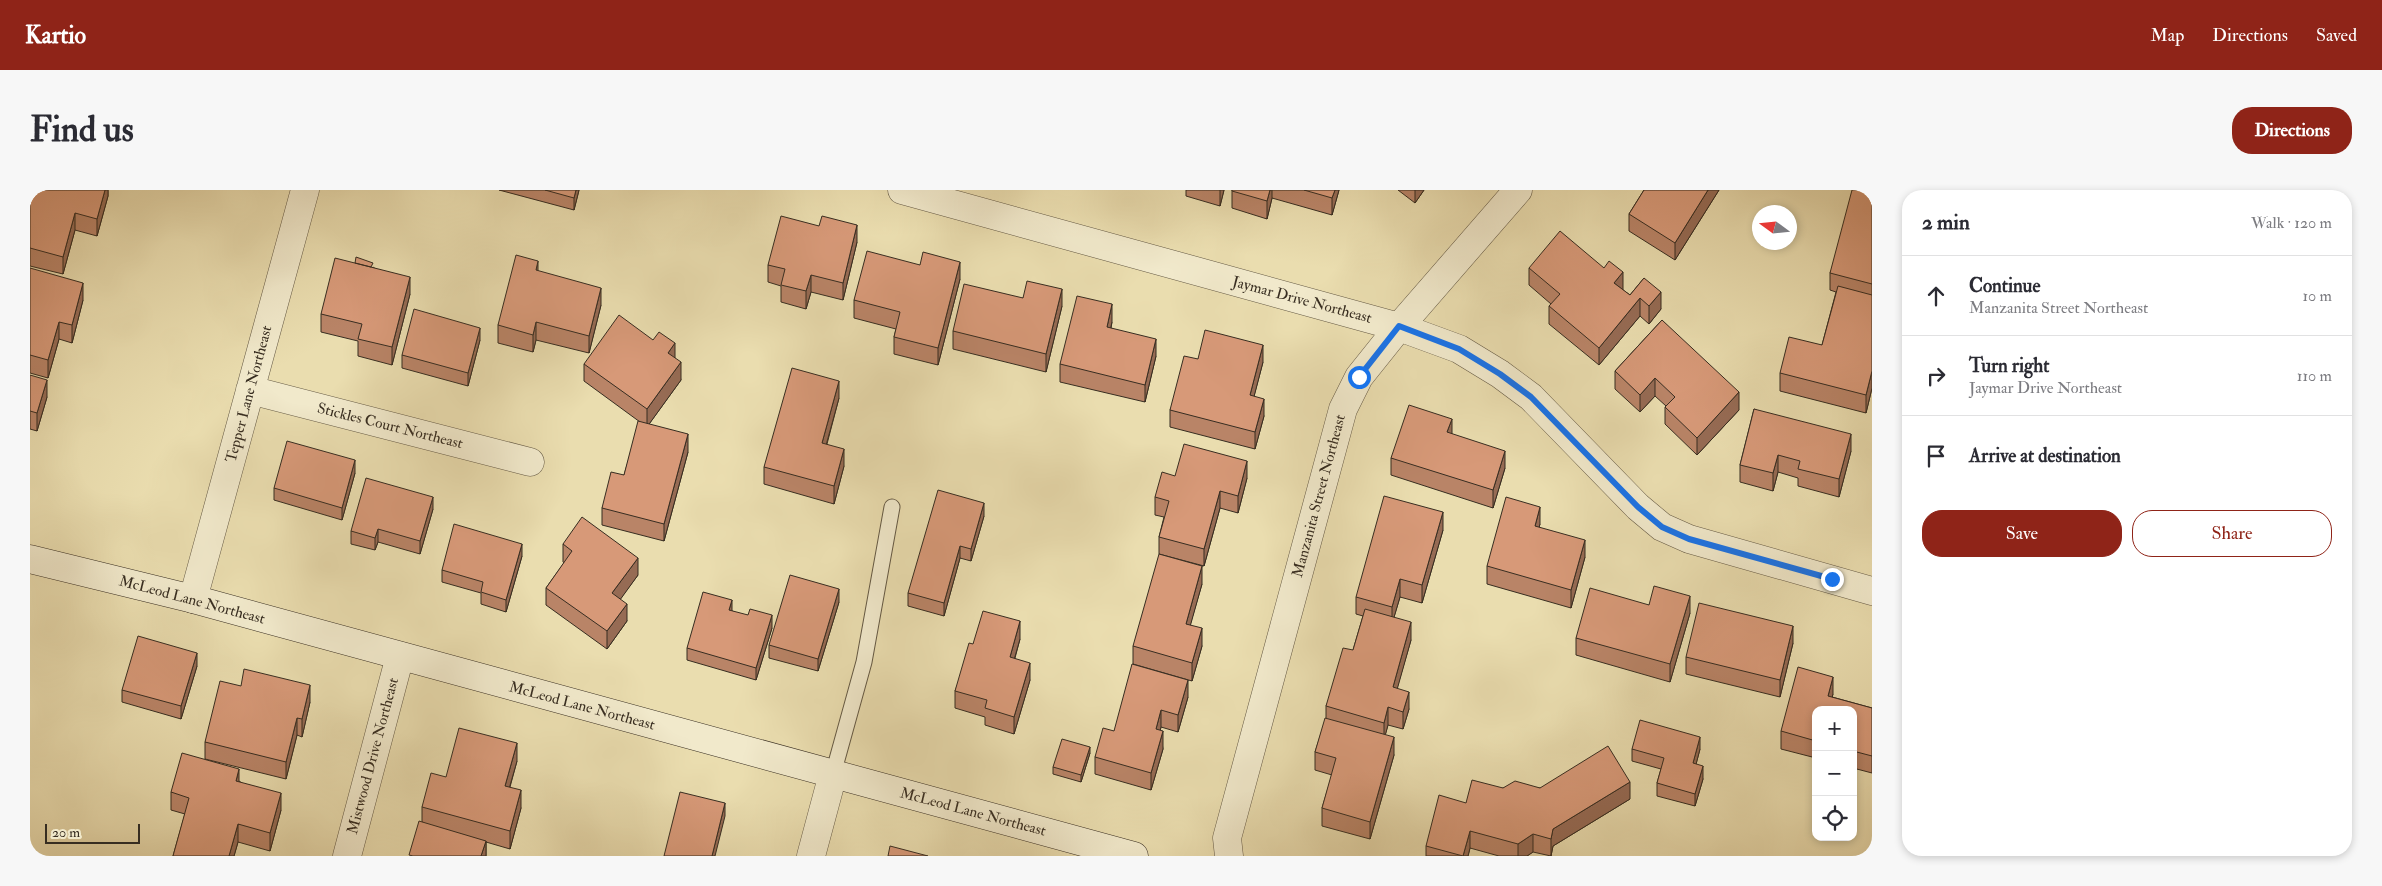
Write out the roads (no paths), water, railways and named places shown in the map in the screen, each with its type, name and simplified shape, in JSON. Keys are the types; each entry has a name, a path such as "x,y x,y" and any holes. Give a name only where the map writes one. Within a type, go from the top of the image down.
{"street":[{"name":"Tepper Lane Northeast","path":"193,599 305,190"},
{"name":"Jaymar Drive Northeast","path":"902,190 1399,326 1459,349 1500,374 1531,397 1638,507 1662,527 1689,539 1872,591"},
{"name":"Manzanita Street Northeast","path":"1229,856 1227,838 1342,409 1359,377 1399,326 1518,190"},
{"name":"Stickles Court Northeast","path":"250,390 530,462"},
{"name":"McLeod Lane Northeast","path":"30,559 193,599 1134,856"},
{"name":"Mistwood Drive Northeast","path":"347,856 400,656"},
{"path":"811,856 833,774"}],"lane":[{"path":"833,774 864,662 892,508"}]}
